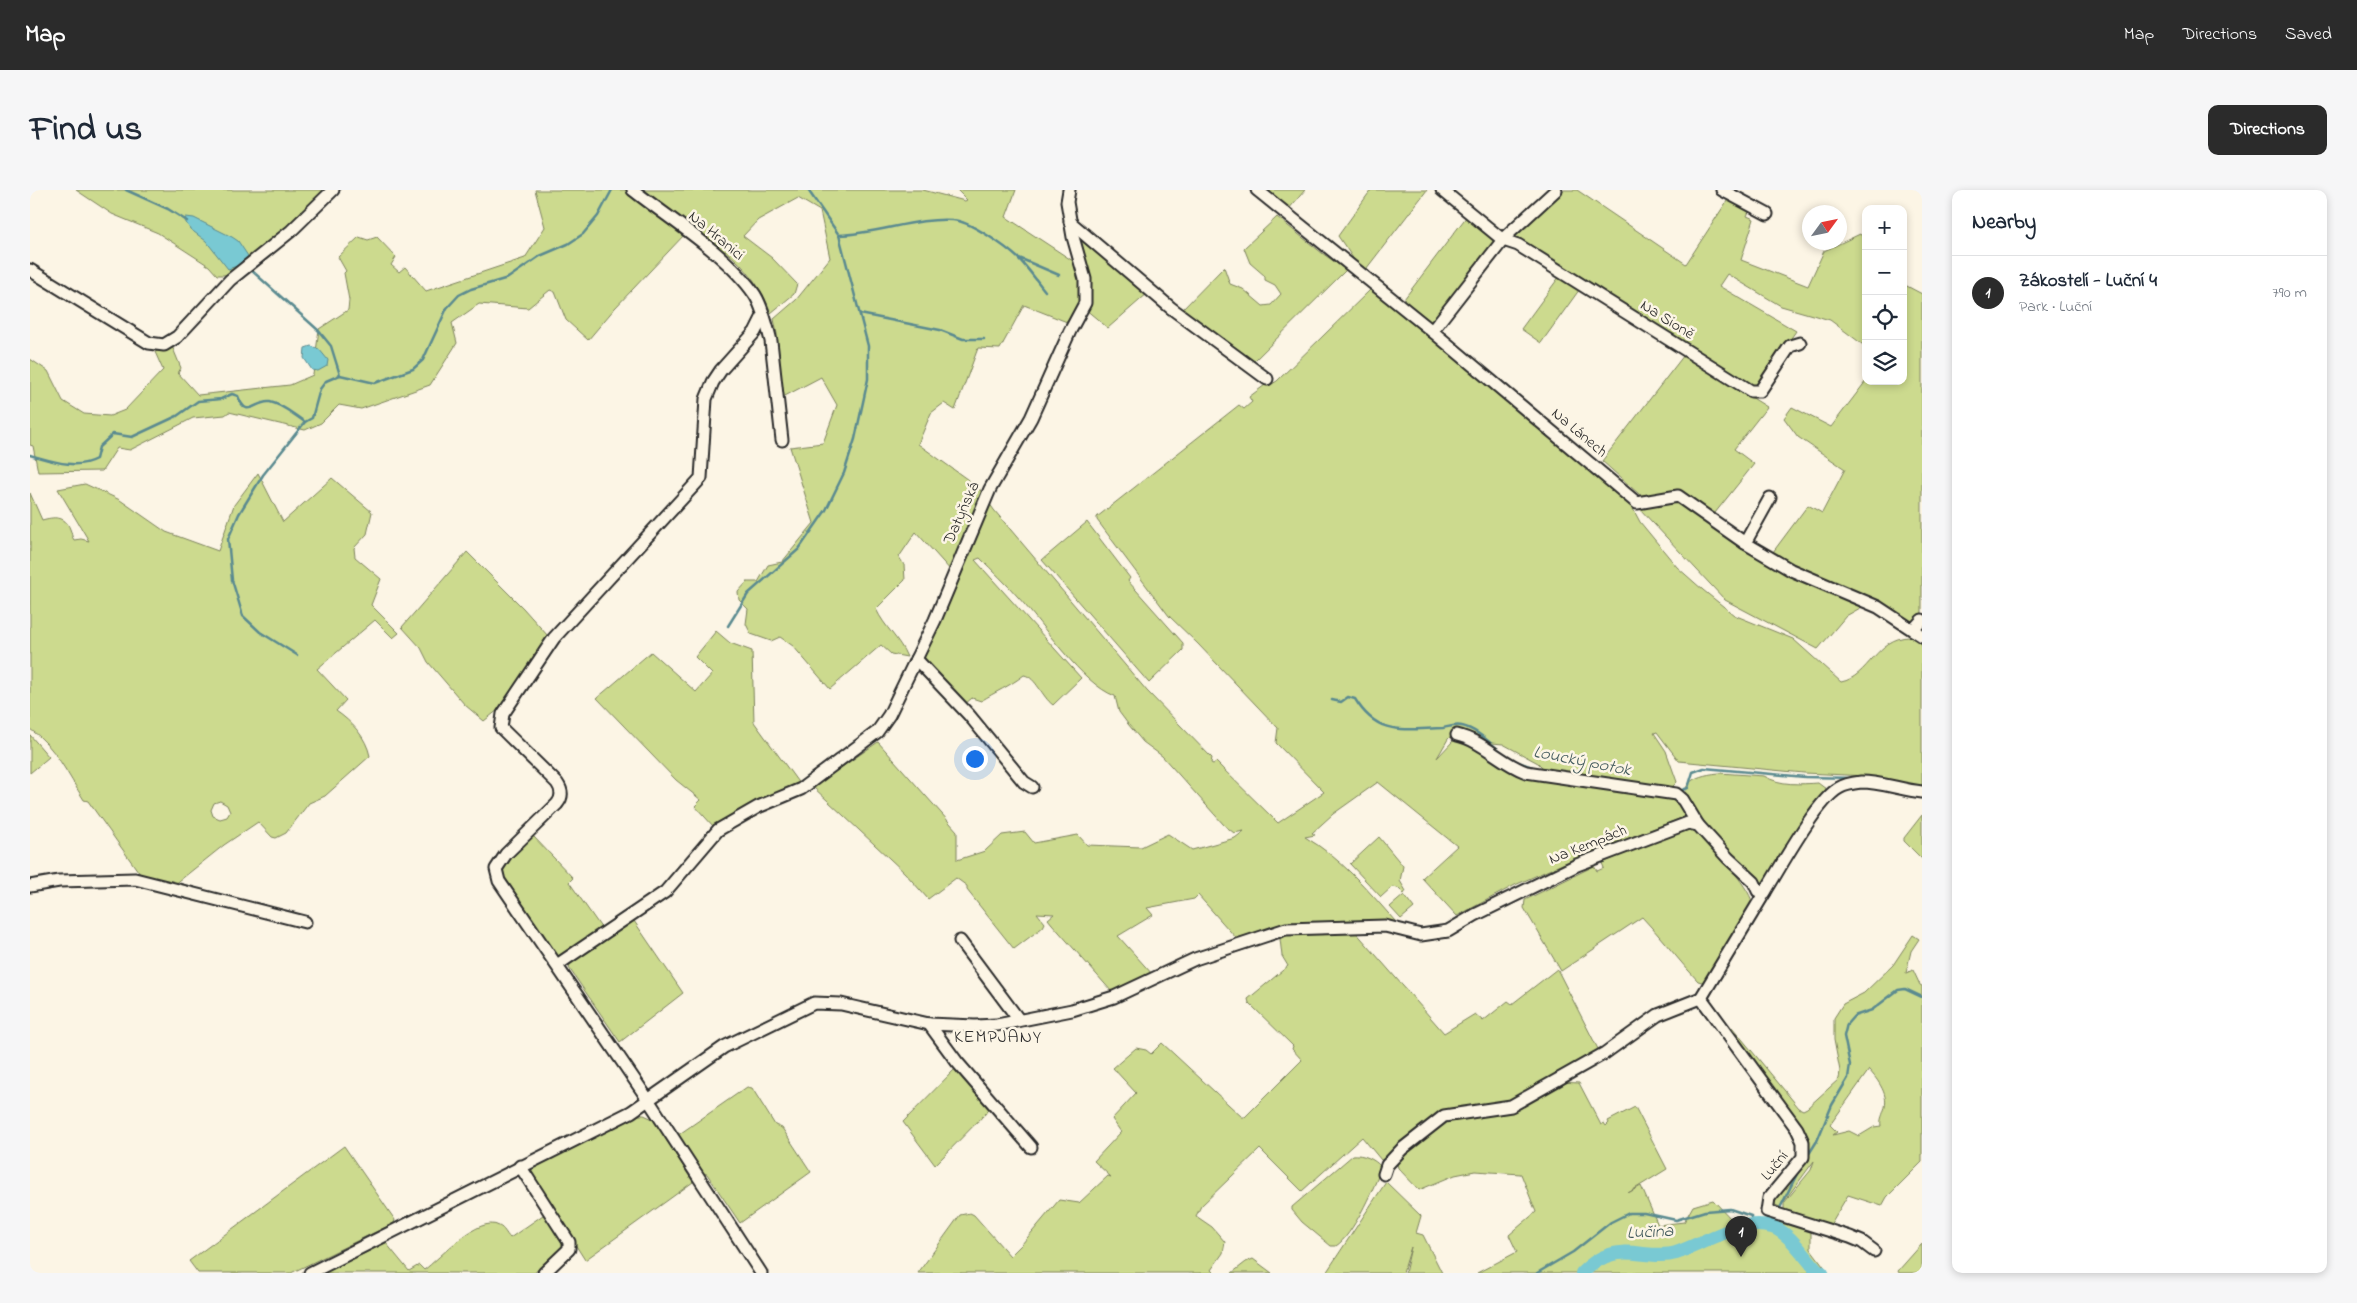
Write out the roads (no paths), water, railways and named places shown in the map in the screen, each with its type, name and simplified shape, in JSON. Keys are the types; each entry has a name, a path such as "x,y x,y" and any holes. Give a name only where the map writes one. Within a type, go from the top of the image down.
{"street":[{"path":"30,270 149,343 164,345 177,337 230,280 291,231 333,190"},
{"name":"Na Hranici","path":"633,190 704,245 737,275 755,296 762,318 768,328 771,342 781,417 782,440"},
{"name":"Datyňská","path":"557,965 664,892 718,830 758,807 801,789 877,732 889,715 916,660 990,489 1031,418 1070,331 1086,303 1085,279 1070,222 1067,202 1069,190"},
{"name":"Na Lánech","path":"1257,190 1432,331 1637,503 1678,496 1745,543 1791,570 1878,607 1917,633 1922,620"},
{"name":"Na Sioně","path":"1442,190 1503,240 1518,245 1752,392 1760,391 1790,346 1800,343"},
{"path":"1432,331 1503,240 1556,190"},
{"path":"1722,190 1767,214"},
{"path":"1070,222 1171,308 1267,378"},
{"path":"761,1273 649,1101 499,881 496,869 506,854 557,804 561,792 557,783 501,728 503,714 554,638 701,478 706,399 713,382 755,332 762,318"},
{"path":"1745,543 1770,498"},
{"path":"916,660 969,715 1024,782 1032,787"},
{"path":"1457,734 1469,739 1509,765 1526,772 1676,794 1683,800 1698,825 1728,858 1754,882 1758,891 1765,892"},
{"path":"1384,1174 1387,1165 1402,1149 1444,1116 1511,1106 1605,1053 1658,1015 1701,998 1800,834 1828,797 1838,788 1849,784 1870,782 1922,792"},
{"name":"Na Kempách","path":"310,1273 520,1166 624,1116 649,1101 724,1047 814,1003 841,1004 929,1024 987,1026 1072,1010 1114,996 1195,959 1286,929 1385,926 1421,935 1448,931 1474,915 1577,865 1688,823 1698,825"},
{"path":"30,886 60,881 135,879 305,922"},
{"path":"960,941 1019,1020"},
{"name":"Luční","path":"1701,998 1797,1129 1803,1142 1803,1157 1770,1198 1767,1211 1856,1239 1874,1250"},
{"path":"929,1024 976,1084 1031,1147"},
{"path":"520,1166 569,1242 569,1249 544,1273"}],"water":[{"path":"186,217 194,218 232,237 238,241 248,256 237,266 228,269 206,241 190,229 185,221"},
{"path":"311,346 319,349 328,360 327,366 318,371 312,370 304,358 305,348"}],"waterway":[{"path":"126,190 168,209 187,221"},
{"path":"30,455 72,464 88,462 96,459 99,447 113,434 132,437 177,416 198,401 221,399 232,394 238,396 245,407 252,408 265,402 270,402 283,407 305,422 312,418 320,389 326,381 340,375 375,383 413,369 423,360 447,308 459,295 471,289 508,278 540,256 568,244 583,234 598,216 612,190"},
{"path":"728,626 748,594 799,549 826,510 844,473 855,439 868,379 868,346 839,235 808,190"},
{"path":"839,235 868,232 926,221 960,221 997,241 1012,253 1045,291"},
{"path":"1019,258 1059,275"},
{"path":"250,269 318,330 331,346 340,375"},
{"path":"860,314 940,330 963,339 984,339"},
{"path":"297,655 260,632 243,616 232,580 228,539 239,514 263,475 305,422"},
{"name":"Loucký potok","path":"1332,700 1341,702 1348,697 1355,699 1373,720 1393,728 1443,728 1457,725 1469,728 1510,758 1538,769"},
{"name":"Loucký potok","path":"1682,790 1688,788 1693,772 1704,768 1805,777 1855,778"},
{"path":"1807,1157 1817,1141 1832,1105 1848,1078 1850,1065 1844,1036 1847,1024 1854,1016 1872,1010 1898,990 1905,989 1922,997"},
{"path":"1779,1210 1800,1168"},
{"path":"1537,1273 1573,1252 1611,1222 1629,1213 1644,1213 1676,1220 1705,1211 1730,1209 1751,1216 1751,1226"},
{"path":"1766,1227 1775,1217"},
{"name":"Lučina","path":"1582,1273 1598,1260 1613,1254 1667,1255 1687,1249 1735,1229 1760,1225 1772,1227 1784,1234 1816,1269 1822,1273"}],"place":[{"name":"Zákostelí - Luční 4","path":"1741,1257"}],"district":[{"name":"KEMPJANY","path":"998,1038"}]}
